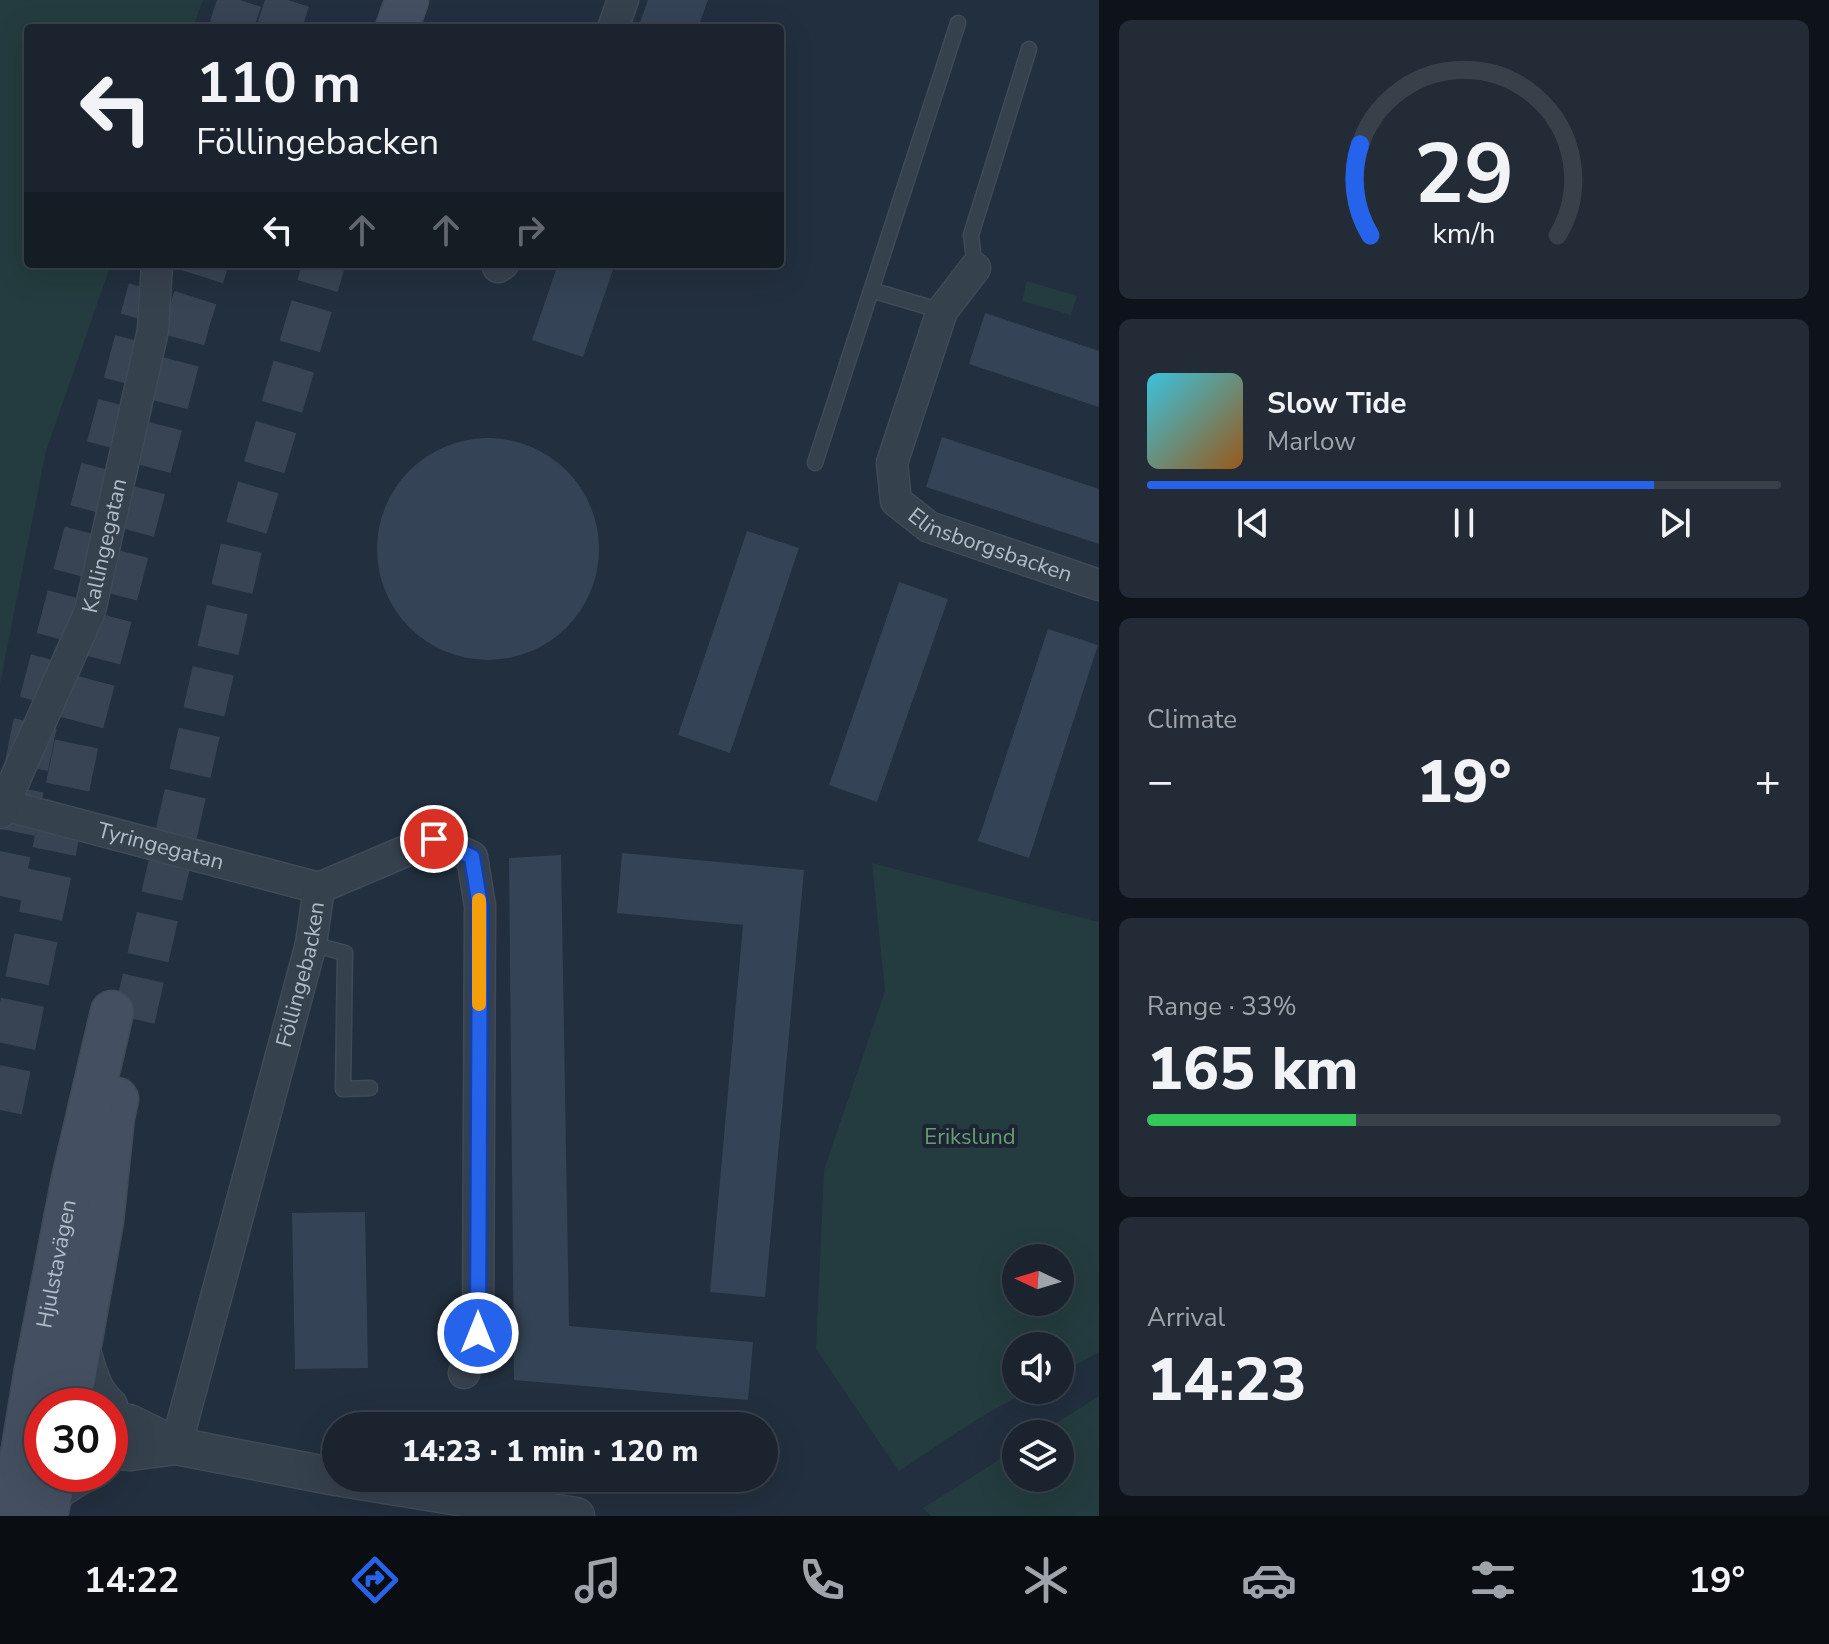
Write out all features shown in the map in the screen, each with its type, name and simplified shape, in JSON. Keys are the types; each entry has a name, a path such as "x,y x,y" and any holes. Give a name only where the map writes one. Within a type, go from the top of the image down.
{"main road":[{"path":"372,24 379,0"},
{"path":"398,24 407,0"},
{"name":"Hjulstavägen","path":"42,1388 73,1179 123,1016 102,1221 72,1388"},
{"name":"Hjulstavägen","path":"12,1516 24,1472"}],"street":[{"path":"614,24 623,0"},
{"name":"Kallingegatan","path":"2,809 90,611 153,330 157,268"},
{"name":"Elinsborgsbacken","path":"975,268 942,311 892,463 896,501 929,527 1099,585"},
{"name":"Tyringegatan","path":"2,809 319,888"},
{"name":"Föllingebacken","path":"176,1446 311,944 319,888 434,839 472,857 480,906 478,1333 464,1373"},
{"path":"80,1344 94,1388"},
{"path":"128,1434 322,1474"},
{"path":"428,1492 576,1516"}],"lane":[{"path":"815,463 958,23"},
{"path":"975,268 971,235 1029,49"},
{"path":"871,290 942,311"},
{"path":"311,944 345,953 343,1089 370,1088"}],"green space":[{"path":"0,0 203,0 194,24 24,24 24,268 110,268 46,451 0,684"},
{"path":"1027,281 1077,296 1071,315 1022,301"},
{"name":"Erikslund","path":"872,863 1099,922 1099,1352 1074,1366 1074,1332 1002,1332 1002,1404 1004,1404 899,1471 816,1349 824,1170 885,991"},
{"path":"1099,1396 1099,1516 931,1516 923,1508 1002,1458 1002,1492 1074,1492 1074,1420 1061,1420"}],"building":[{"path":"648,0 708,0 699,24 639,24"},
{"path":"557,268 614,268 583,357 532,340"},
{"path":"985,313 1099,351 1099,407 969,364"},
{"path":"942,437 1099,489 1099,544 926,487"},
{"path":"488,438 531,446 567,470 591,506 599,549 591,592 567,628 531,652 488,660 445,652 409,628 385,592 377,549 385,506 409,470 445,446"},
{"path":"747,531 799,548 730,753 678,735"},
{"path":"899,582 948,599 877,802 829,785"},
{"path":"1048,629 1098,645 1029,858 978,841"},
{"path":"622,853 804,870 765,1297 710,1292 743,925 617,913"},
{"path":"561,855 569,1326 753,1342 748,1400 514,1380 509,858"},
{"path":"365,1212 368,1368 295,1369 292,1213"}],"tunnel":[{"path":"232,24 240,0"},
{"path":"280,24 288,0"},
{"path":"0,1110 77,742 205,268"},
{"path":"134,1019 244,536 323,268"},
{"path":"0,896 34,729 150,289"}],"slow traffic":[{"path":"479,900 479,1004"}],"route":[{"path":"434,839 472,857 480,906 478,1333"}]}
